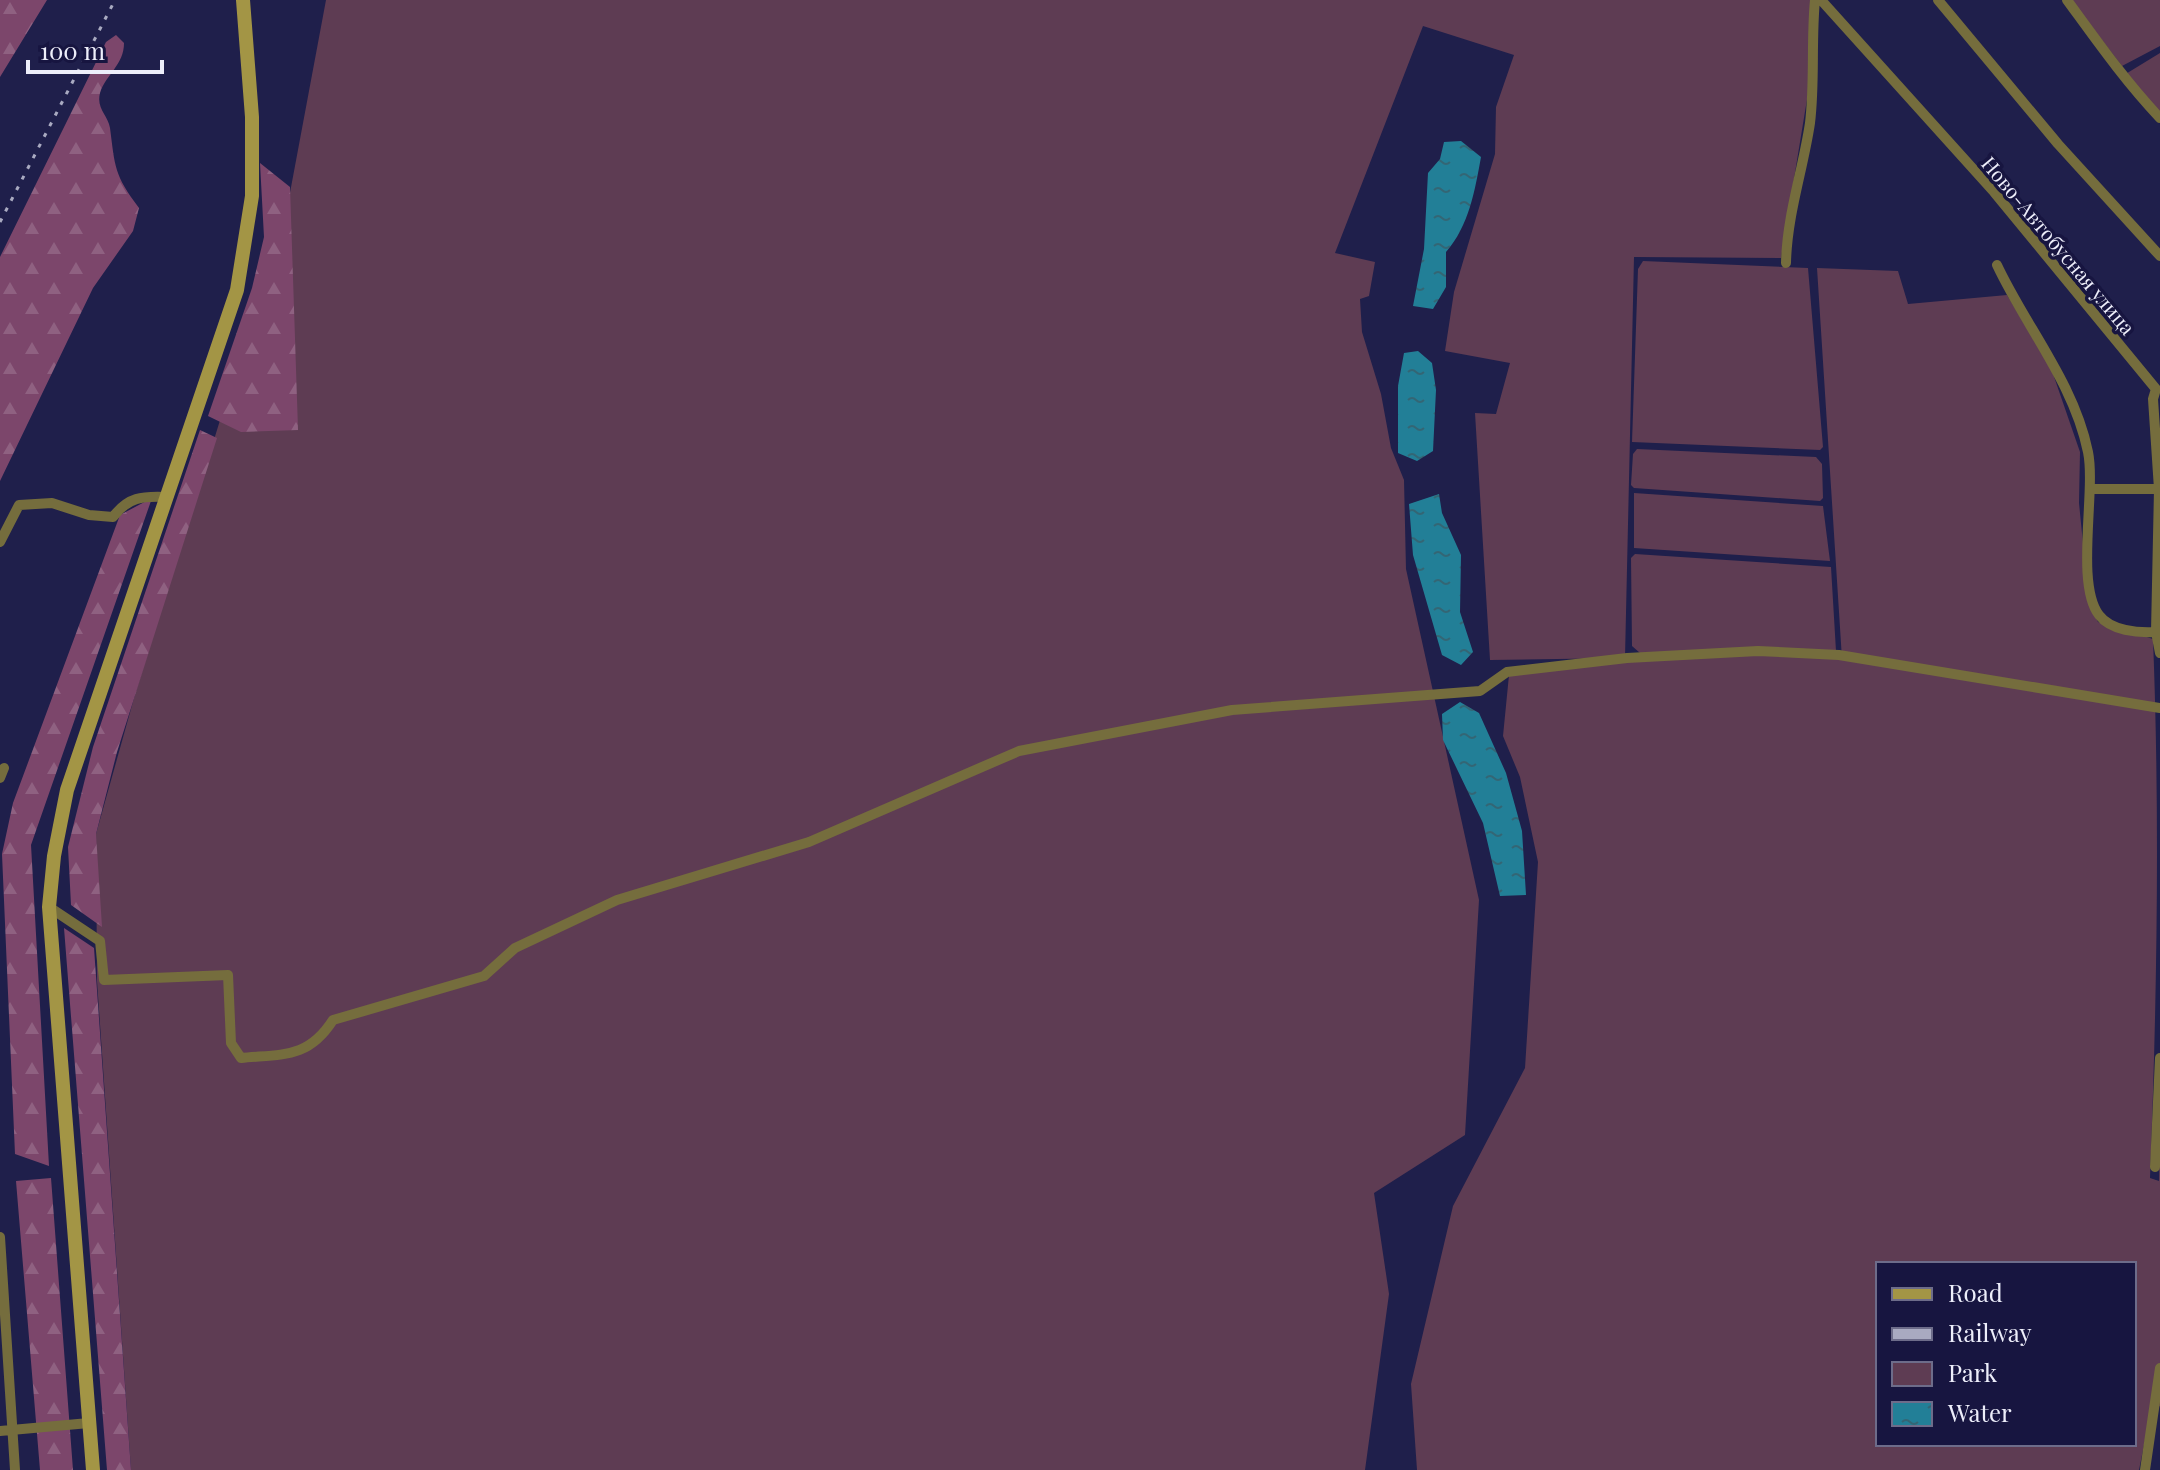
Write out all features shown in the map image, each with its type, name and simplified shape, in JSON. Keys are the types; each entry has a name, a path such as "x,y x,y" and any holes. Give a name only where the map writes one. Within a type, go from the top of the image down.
{"main road":[{"path":"93,1470 49,907 54,856 67,790 237,290 248,233 252,183 252,117 243,0"}],"street":[{"path":"1786,263 1787,234 1812,101 1818,0"},
{"name":"Ново-Автобусная улица","path":"1818,0 1994,192 2159,389 2153,399 2159,489 2156,632 2160,653"},
{"path":"1938,0 2058,144 2160,256"},
{"path":"2067,0 2123,79 2160,118"},
{"path":"1997,265 2015,304 2056,366 2088,451 2090,489 2086,529 2094,605 2100,617 2118,628 2156,632"},
{"path":"2090,489 2159,489"},
{"path":"0,542 19,505 52,503 89,515 113,517 125,502 144,496 166,497"},
{"path":"49,907 100,941 104,980 228,975 231,1043 241,1058 299,1053 320,1039 333,1020 484,976 515,948 617,900 809,842 1019,751 1109,731 1232,710 1480,691 1507,672 1627,658 1758,651 1839,655 2160,708"},
{"path":"2155,1167 2160,1058"},
{"path":"0,1237 15,1470"},
{"path":"2145,1470 2158,1406 2160,1368"},
{"path":"0,1431 89,1423"}],"green space":[{"path":"0,0 47,0 0,77"},
{"path":"326,0 1811,0 1811,75 1781,258 1634,257 1625,658 1490,660 1475,413 1496,414 1510,363 1445,351 1454,292 1495,154 1496,107 1514,55 1423,26 1335,253 1375,262 1369,296 1360,299 1362,332 1381,394 1391,448 1404,480 1406,569 1479,900 1465,1135 1374,1193 1389,1294 1365,1470 131,1470 97,981 96,834 136,691 289,198"},
{"path":"2071,0 2160,0 2160,46 2122,66"},
{"path":"116,35 124,43 123,51 103,86 100,103 109,123 117,170 139,208 133,231 93,288 0,481 0,257 106,42"},
{"path":"2160,53 2160,115 2124,75"},
{"path":"260,163 290,187 298,430 241,432 208,416 252,288 264,237"},
{"path":"1643,261 1808,268 1823,447 1820,450 1632,442 1638,269"},
{"path":"1817,268 1898,271 1908,304 2007,295 2051,368 2080,452 2079,503 2089,604 2098,622 2153,639 2157,908 2150,1178 2159,1181 2160,1134 2160,1406 2151,1410 2139,1470 1417,1470 1411,1384 1453,1206 1525,1068 1538,862 1520,777 1503,736 1509,675 1630,661 1758,652 1842,659"},
{"path":"200,430 217,438 117,752 96,834 102,927 71,905 68,847 93,747"},
{"path":"1637,449 1816,457 1822,464 1823,498 1820,501 1634,488 1631,485 1633,454"},
{"path":"1634,493 1823,506 1830,561 1634,548"},
{"path":"152,498 31,845 49,1166 15,1154 2,854 13,803 120,515"},
{"path":"1635,554 1831,567 1836,651 1640,653 1632,646 1631,558"},
{"path":"64,928 94,948 131,1470 107,1470"},
{"path":"51,1178 73,1470 40,1470 16,1181"}],"water":[{"path":"1461,141 1481,157 1470,207 1460,231 1446,252 1446,287 1433,309 1413,306 1424,249 1428,173 1440,159 1444,142"},
{"path":"1418,351 1432,363 1436,390 1433,451 1417,461 1398,453 1398,386 1404,353"},
{"path":"1439,494 1442,513 1461,555 1460,612 1473,652 1461,665 1442,655 1413,555 1409,504"},
{"path":"1460,702 1479,713 1506,773 1522,831 1526,895 1500,896 1483,823 1443,740 1442,714"}],"railway":[{"path":"0,222 115,0"}]}
